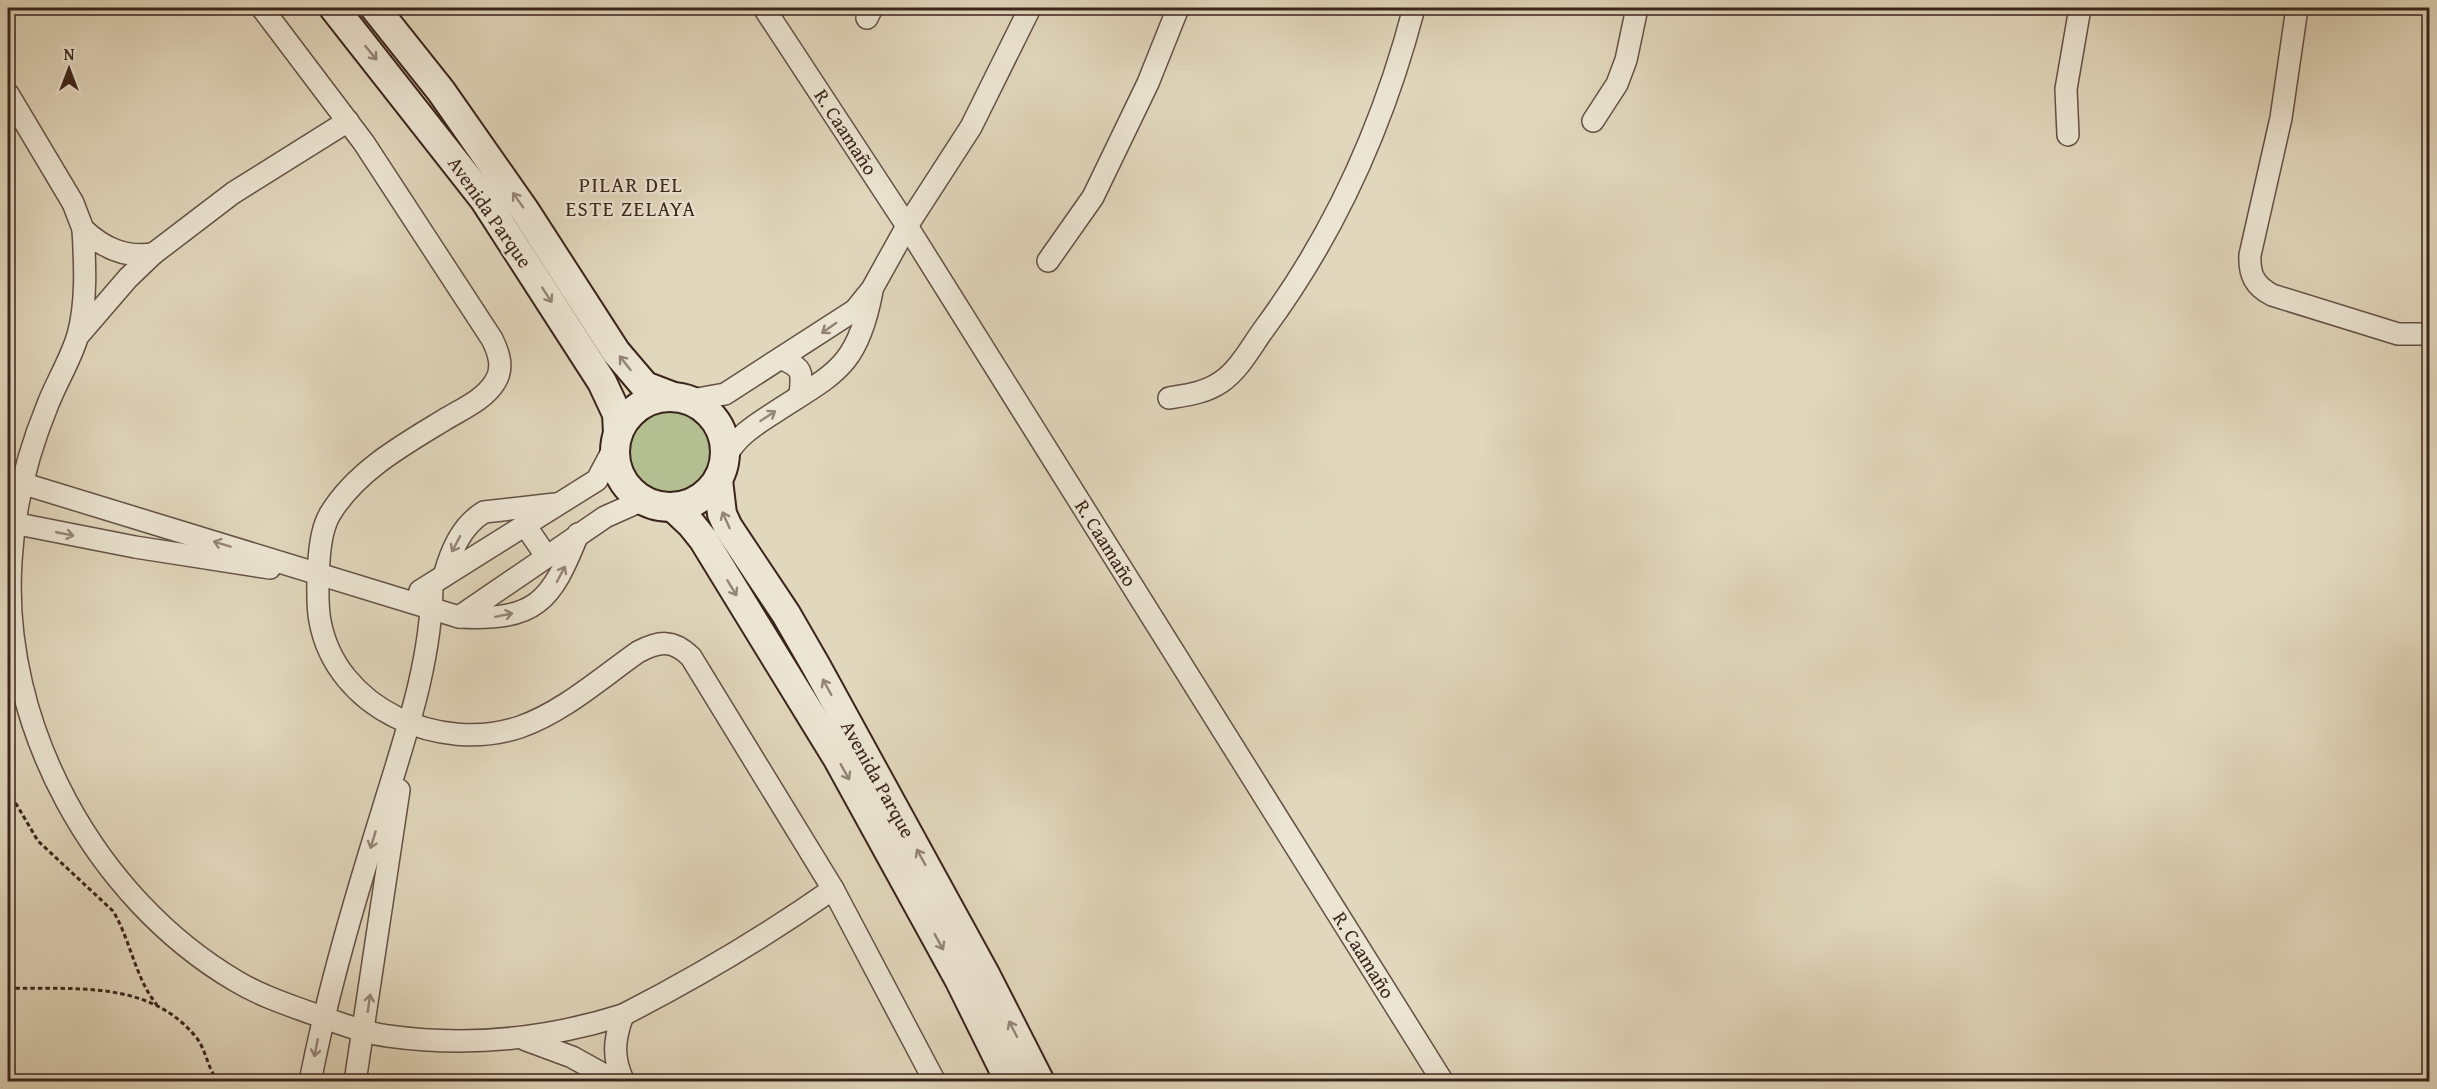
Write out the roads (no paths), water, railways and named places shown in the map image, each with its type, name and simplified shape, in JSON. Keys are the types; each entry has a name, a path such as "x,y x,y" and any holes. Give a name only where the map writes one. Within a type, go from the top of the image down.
{"street":[{"path":"262,8 348,121 498,351 500,371 496,381 480,398 396,449 369,470 342,498 330,515 323,532 318,573 320,623 336,661 364,696 408,724 450,734 478,734 518,728 542,718 638,652 652,645 675,644 691,657 833,889 935,1082"},
{"name":"Avenida Parque","path":"334,8 484,199 602,382 617,414 616,441"},
{"name":"Avenida Parque","path":"375,8 441,91 525,211 616,352 645,386 681,398"},
{"name":"R. Caamaño","path":"764,8 908,226 1443,1082"},
{"path":"407,599 597,480 607,466 626,418 638,406 654,398 725,394 855,310 872,289 908,226 971,127 1030,8"},
{"path":"1048,261 1093,197 1148,83 1178,8"},
{"path":"1169,398 1200,392 1226,378 1294,288 1337,213 1378,122 1404,46 1414,8"},
{"path":"1593,121 1617,84 1637,8"},
{"path":"2068,135 2066,89 2080,8"},
{"path":"2297,8 2281,118 2250,255 2252,275 2261,289 2272,296 2398,333 2430,334"},
{"path":"8,94 73,203 83,229 83,305 78,336 14,481 10,590 16,660 33,722 47,760 92,845 119,883 212,966 273,999 365,1031 431,1039 523,1038 556,1034 623,1016 673,990 786,922 833,889"},
{"path":"78,336 128,278 153,254 233,193 348,121"},
{"path":"83,229 96,242 112,250 140,256 153,254"},
{"path":"616,441 616,464 621,478 631,491 643,500 673,507 691,503 706,494 734,443 749,429 827,379 848,359 862,330 872,289"},
{"path":"782,359 797,365 802,375 800,395"},
{"path":"681,398 706,409 718,422 725,438 722,468"},
{"name":"Avenida Parque","path":"722,468 722,514 728,527 786,614 816,666 986,976 1040,1082"},
{"path":"14,481 318,573 377,594 407,599 432,610 459,617 497,617 542,600 553,589 578,534"},
{"path":"587,488 605,517"},
{"path":"459,617 578,534 605,517 643,500"},
{"path":"355,1082 365,1031 408,724 438,580 455,544 477,516 484,512 560,504"},
{"name":"Avenida Parque","path":"673,507 703,539 838,759 959,979 1010,1082"},
{"path":"11,523 242,565 318,573"},
{"path":"525,525 546,556"},
{"path":"310,1082 355,900 408,724"},
{"path":"623,1016 616,1034 615,1052 617,1067 624,1082"},
{"path":"523,1038 572,1057 617,1082"}],"district":[{"name":"PILAR DEL ESTE ZELAYA","path":"631,197"}]}
